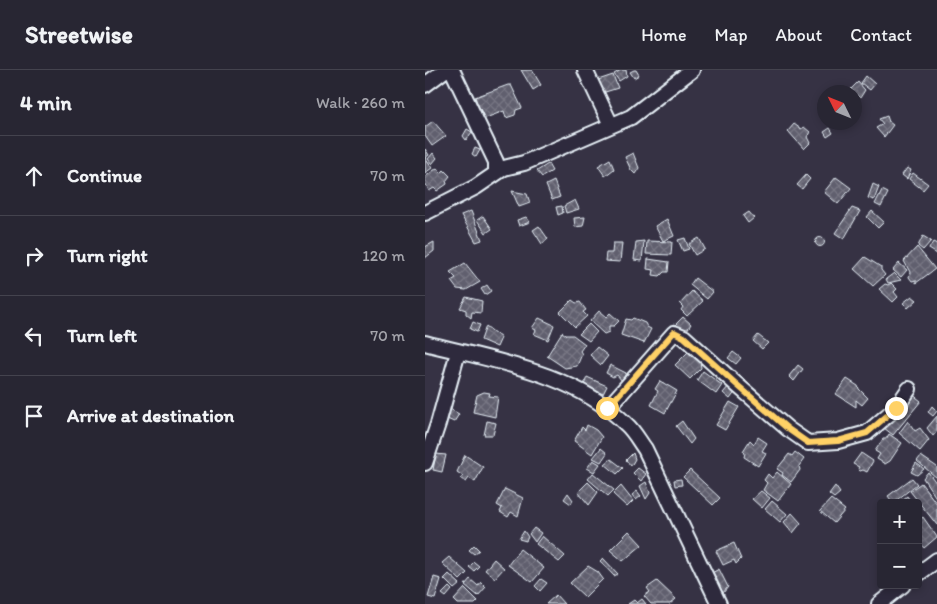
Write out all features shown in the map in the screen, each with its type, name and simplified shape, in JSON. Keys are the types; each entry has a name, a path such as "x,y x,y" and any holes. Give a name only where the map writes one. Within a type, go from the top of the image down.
{"street":[{"path":"425,85 445,70"},
{"path":"452,70 498,168"},
{"path":"585,70 611,125"},
{"path":"425,213 476,187 498,168 524,163 631,117 646,108 692,70"},
{"path":"607,408 674,332 684,337 788,429 808,443 838,441 867,433 896,408 909,389"},
{"path":"425,343 520,367 562,381 607,408 628,426 645,449 719,604"},
{"path":"425,463 458,352"},
{"path":"922,571 937,560"},
{"path":"879,604 898,589"}],"building":[{"path":"521,70 532,70 541,85 533,90"},
{"path":"621,70 626,70 627,76 619,81 614,74"},
{"path":"634,70 639,75 634,78 630,72"},
{"path":"613,75 618,88 602,93 598,80"},
{"path":"866,76 875,84 870,90 861,83"},
{"path":"511,85 522,108 516,110 515,115 506,118 504,111 483,119 475,97"},
{"path":"887,116 889,122 893,125 884,137 876,128 883,124 879,119"},
{"path":"433,121 446,136 432,146 425,136 425,127"},
{"path":"794,124 801,129 804,127 810,132 807,137 810,143 804,149 788,131"},
{"path":"467,129 472,132 466,140 463,136"},
{"path":"831,130 833,133 827,137 824,132"},
{"path":"475,148 480,150 476,157 472,154"},
{"path":"425,149 429,155 425,158"},
{"path":"433,153 437,158 432,164 428,159"},
{"path":"633,153 639,168 635,174 625,157"},
{"path":"425,158 432,168 425,173"},
{"path":"610,159 614,169 605,176 598,166"},
{"path":"548,164 552,171 542,177 537,171"},
{"path":"437,168 441,173 444,170 450,176 446,181 447,184 437,191 434,188 429,191 425,177"},
{"path":"907,168 911,170 907,179 902,175"},
{"path":"913,173 928,184 923,190 909,179"},
{"path":"806,175 810,179 802,189 797,185"},
{"path":"836,177 851,188 838,204 824,192"},
{"path":"554,181 560,197 552,200 546,185"},
{"path":"873,184 879,187 874,200 868,198"},
{"path":"882,190 888,193 881,207 875,204"},
{"path":"512,191 527,194 530,203 519,207"},
{"path":"575,200 579,209 566,213 564,206"},
{"path":"562,206 563,213 558,215 556,207"},
{"path":"852,208 860,211 844,239 835,233"},
{"path":"471,211 482,240 476,242 461,215"},
{"path":"872,211 884,222 878,228 867,217"},
{"path":"749,212 754,218 748,223 743,216"},
{"path":"483,216 492,229 486,233 477,220"},
{"path":"526,217 530,222 519,226 517,220"},
{"path":"585,217 583,226 575,227 574,218"},
{"path":"667,219 674,236 663,241 655,226"},
{"path":"539,226 548,239 542,244 533,230"},
{"path":"923,236 931,241 923,250 918,246"},
{"path":"685,238 689,249 683,251 678,240"},
{"path":"699,238 705,249 695,255 689,244"},
{"path":"820,238 824,242 820,246 816,242"},
{"path":"644,241 642,261 634,260 636,242"},
{"path":"647,241 672,242 671,255 646,254"},
{"path":"434,242 434,251 425,258 425,247"},
{"path":"933,242 937,244 937,254 929,249"},
{"path":"613,243 622,243 620,262 605,261 606,253 612,253"},
{"path":"917,247 935,269 916,283 916,280 912,281 909,277 910,272 904,261"},
{"path":"865,257 881,267 885,275 873,286 854,269"},
{"path":"648,259 669,262 668,272 664,272 660,276 653,275 654,270 647,269"},
{"path":"465,263 480,282 466,290 457,289 451,281 456,278 450,272"},
{"path":"899,263 907,270 901,277 893,270"},
{"path":"894,273 901,280 888,283 886,279"},
{"path":"695,278 713,292 707,299 690,285"},
{"path":"891,283 897,289 894,292 898,297 893,302 879,289 885,284"},
{"path":"487,285 491,291 485,295 481,289"},
{"path":"692,291 703,301 687,316 681,310 683,307 680,304"},
{"path":"912,296 917,300 908,308 903,303"},
{"path":"466,297 482,301 481,313 472,312 471,318 466,314 466,310 460,308"},
{"path":"572,300 576,303 580,302 586,310 583,312 587,316 575,327 560,312"},
{"path":"599,311 606,317 610,313 619,321 614,326 609,326 609,332 604,334 590,321"},
{"path":"683,317 691,324 685,333 676,324"},
{"path":"539,318 554,325 548,340 534,334 536,330 532,328"},
{"path":"633,318 645,323 651,329 644,343 621,335 626,319 631,320"},
{"path":"473,322 480,325 477,332 470,329"},
{"path":"589,324 597,332 589,341 579,334"},
{"path":"486,326 501,338 497,347 481,340"},
{"path":"562,332 566,335 573,335 585,344 580,351 582,354 577,366 565,368 547,356"},
{"path":"758,335 768,343 762,349 753,341"},
{"path":"597,347 608,356 601,365 590,355"},
{"path":"688,352 692,356 696,353 701,368 690,379 675,365"},
{"path":"733,352 741,358 736,364 728,358"},
{"path":"610,365 626,373 622,381 617,375 613,377 606,373"},
{"path":"798,365 803,369 794,381 789,376"},
{"path":"703,371 722,385 716,394 697,380"},
{"path":"587,377 607,386 603,394 584,385"},
{"path":"847,379 858,386 868,398 862,405 856,400 856,407 836,394"},
{"path":"660,381 677,391 665,413 651,405 658,391 655,389"},
{"path":"729,386 736,391 730,399 723,393"},
{"path":"484,392 490,393 489,396 498,397 495,417 473,412 477,395"},
{"path":"912,394 921,401 893,435 884,428"},
{"path":"730,402 739,407 725,430 716,425"},
{"path":"932,406 937,411 933,416 928,412"},
{"path":"450,409 459,414 454,422 447,419"},
{"path":"937,416 937,431 933,436 927,428"},
{"path":"487,421 496,423 493,435 484,435"},
{"path":"682,421 694,439 690,444 676,426"},
{"path":"908,421 915,431 920,428 929,440 920,451 899,433"},
{"path":"587,425 596,430 602,437 592,454 574,441 582,427 585,430"},
{"path":"889,434 902,443 890,461 885,464 877,459 880,454 875,451"},
{"path":"758,437 767,443 762,451 766,453 758,466 744,457 745,453 743,451 750,440 754,444"},
{"path":"601,448 607,453 601,462 593,458"},
{"path":"795,452 804,459 799,466 800,470 791,482 777,469 789,454 792,456"},
{"path":"633,453 635,459 631,466 626,460"},
{"path":"861,453 873,461 867,472 860,471 859,467 853,464"},
{"path":"436,454 446,455 442,472 433,470"},
{"path":"465,455 483,467 475,482 469,478 466,482 461,479 463,476 457,472"},
{"path":"921,456 937,467 937,478 917,461"},
{"path":"611,459 623,468 617,474 605,464"},
{"path":"593,460 600,464 594,472 587,468"},
{"path":"916,463 924,469 917,475 911,472"},
{"path":"638,468 646,474 641,481 633,473"},
{"path":"690,470 720,498 713,505 683,477"},
{"path":"777,472 791,484 778,501 763,490 767,483 764,480 768,474 772,478"},
{"path":"928,472 937,484 937,499 923,478"},
{"path":"593,473 614,490 608,496 588,479"},
{"path":"912,478 917,484 898,499 890,499 888,496"},
{"path":"681,479 682,485 675,486 674,480"},
{"path":"588,482 598,492 589,505 578,492"},
{"path":"646,482 650,493 646,499 640,486"},
{"path":"921,483 937,504 937,525 922,506 922,499 916,499 910,491"},
{"path":"621,486 633,501 627,507 613,494"},
{"path":"835,486 840,493 834,498 829,494"},
{"path":"505,489 523,498 518,516 511,512 508,517 500,512 502,508 497,505"},
{"path":"637,491 641,496 636,500 632,495"},
{"path":"761,491 770,498 762,508 752,499"},
{"path":"568,493 573,500 571,504 564,499"},
{"path":"831,499 845,510 834,523 820,511"},
{"path":"772,501 787,514 780,522 765,509"},
{"path":"792,513 801,523 793,533 784,522"},
{"path":"922,518 937,537 924,548 922,545"},
{"path":"534,528 541,533 535,542 529,534"},
{"path":"524,531 528,537 526,541 519,539"},
{"path":"629,531 642,545 623,561 610,550"},
{"path":"542,536 565,556 559,562 536,544"},
{"path":"734,543 741,559 736,564 734,560 723,565 716,551"},
{"path":"474,545 479,550 474,554 469,550"},
{"path":"520,549 544,568 532,582 508,565"},
{"path":"449,557 467,573 460,580 442,563"},
{"path":"603,558 618,574 614,576 600,561"},
{"path":"494,559 504,568 495,578 485,570"},
{"path":"474,562 479,566 474,571 469,567"},
{"path":"588,566 598,572 603,579 585,597 570,583"},
{"path":"719,569 728,587 723,593 718,585 715,586 710,574"},
{"path":"449,574 460,584 454,589 444,579"},
{"path":"434,577 441,579 435,599 428,597"},
{"path":"470,579 478,586 481,582 486,587 478,596 465,585"},
{"path":"541,579 547,583 540,591 535,586"},
{"path":"657,581 676,599 670,604 651,604 644,596 650,592 647,588"},
{"path":"449,587 452,590 446,597 442,594"},
{"path":"465,588 478,601 475,604 458,604 454,600"},
{"path":"556,595 564,604 546,604"},
{"path":"642,599 646,604 628,604 634,600 637,603"}],"route":[{"path":"607,408 674,332 684,337 788,429 808,443 838,441 867,433 896,408"}]}
